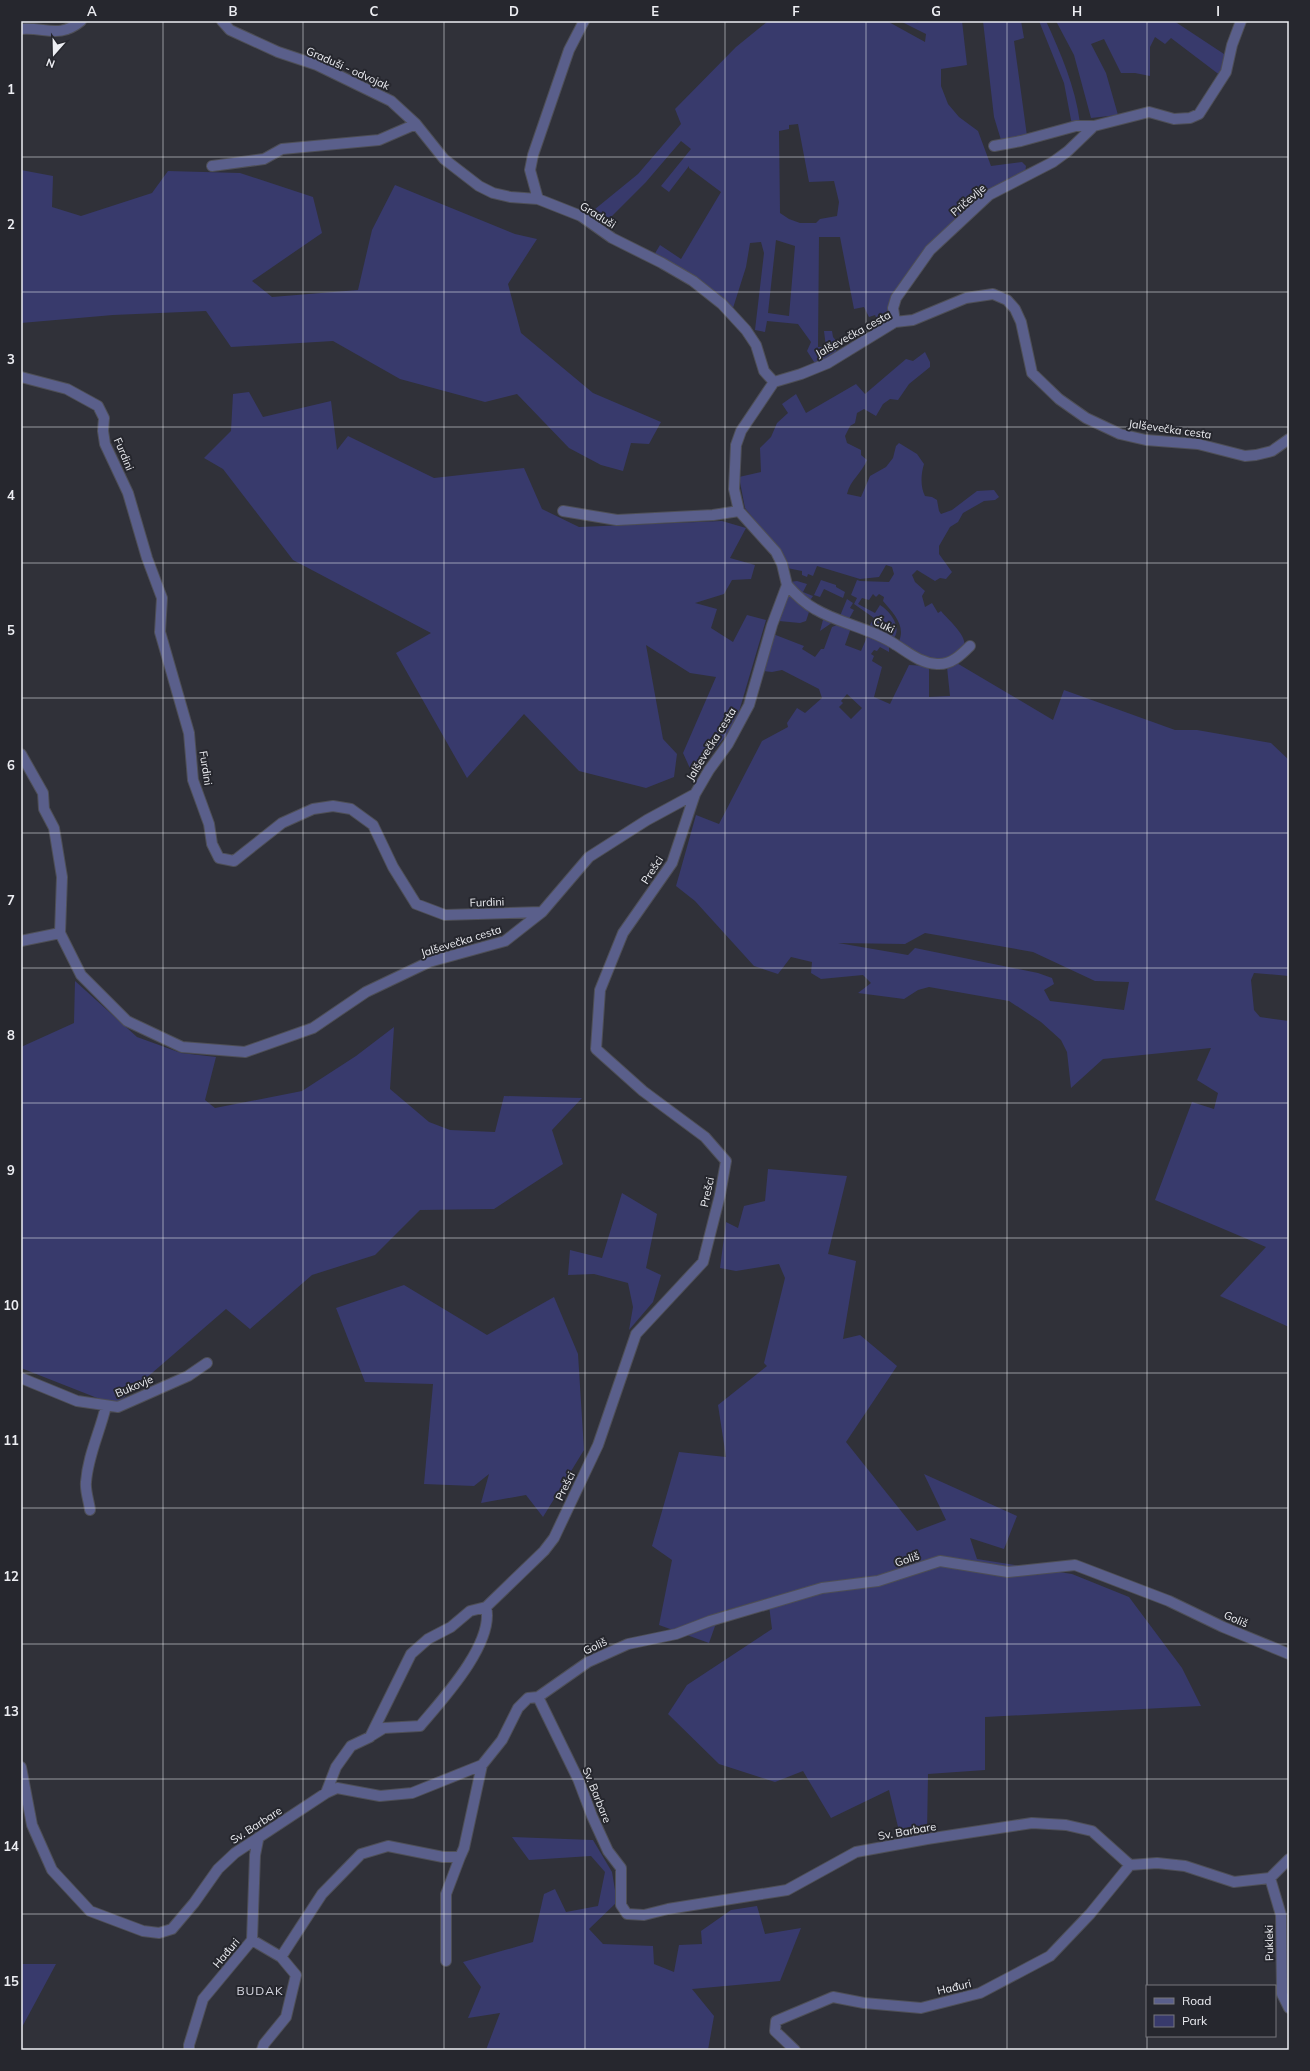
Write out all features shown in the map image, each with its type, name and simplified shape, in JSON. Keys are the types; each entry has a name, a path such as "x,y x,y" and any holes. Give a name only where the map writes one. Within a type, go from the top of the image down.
{"street":[{"path":"21,29 33,28 61,32 72,28 81,21"},
{"name":"Graduši - odvojak","path":"222,21 230,30 278,52 318,65 391,101 416,124 444,159 479,186 493,193 538,199"},
{"path":"538,199 530,170 533,155 568,50 584,21"},
{"name":"Pričevlje","path":"994,146 1021,141 1076,126 1094,126 1149,112 1174,119 1190,118 1200,114 1226,72 1230,50 1241,21"},
{"path":"212,166 264,159 282,149 379,140 416,124"},
{"name":"Pričevlje","path":"895,322 893,308 896,298 930,250 989,195 1052,162 1068,151 1094,126"},
{"name":"Graduši","path":"538,199 581,216 612,238 662,262 693,281 722,304 746,330 756,345 764,371 774,382"},
{"name":"Jalševečka cesta","path":"774,382 802,374 828,363 895,322 913,320 966,298 993,294 1007,300 1015,309 1020,322 1032,374 1059,399 1086,418 1120,434 1146,440 1198,444 1245,456 1272,451 1289,439"},
{"name":"Furdini","path":"21,377 67,389 98,406 104,418 103,431 105,444 128,493 147,558 162,598 160,632 189,733 193,780 209,824 212,844 219,858 234,861 282,823 313,810 333,806 351,809 373,825 393,867 416,904 445,915 542,912"},
{"path":"774,382 741,431 736,445 734,489 739,511 776,552 782,564 787,585"},
{"path":"563,511 617,520 713,515 739,511"},
{"name":"Jalševečka cesta","path":"21,754 42,793 44,809 54,828 62,877 60,933 81,975 127,1021 182,1047 245,1052 313,1028 366,992 428,962 505,941 542,912 589,857 647,820 695,794 709,770 728,744 749,705 772,625 787,585"},
{"name":"Ćuki","path":"787,585 817,610 873,632 888,640 914,658 938,664 949,662 958,657 970,646"},
{"name":"Prešci","path":"370,1737 411,1654 428,1640 451,1627 470,1611 486,1607 544,1551 554,1538 598,1445 636,1334 703,1262 720,1196 726,1161 705,1137 643,1091 596,1049 600,990 624,934 672,863 695,794"},
{"path":"21,941 60,933"},
{"name":"Bukovje","path":"21,1378 76,1401 118,1407 188,1376 207,1363"},
{"path":"90,1510 86,1483 91,1452 106,1406"},
{"name":"Goliš","path":"538,1697 588,1662 628,1644 676,1634 710,1621 822,1588 878,1581 940,1561 1008,1572 1075,1565 1169,1601 1223,1627 1289,1654"},
{"path":"326,1793 336,1767 351,1746 384,1728 420,1726 464,1672 481,1641 488,1617 486,1607"},
{"name":"Sv. Barbare","path":"21,1767 32,1825 52,1870 90,1911 143,1931 159,1933 172,1929 194,1903 218,1869 235,1854 326,1793 337,1788 380,1796 412,1794 482,1765 502,1740 518,1708 528,1698 538,1697 578,1778 592,1816 608,1851 621,1868 621,1905 627,1914 644,1915 668,1909 787,1890 856,1852 927,1839 1032,1823 1066,1825 1092,1831 1130,1865"},
{"path":"446,1961 446,1894 464,1848 482,1765"},
{"name":"Hađuri","path":"189,2050 189,2045 203,1999 252,1940 255,1855 258,1840"},
{"path":"281,1957 322,1894 361,1854 388,1846 443,1857 460,1857"},
{"path":"1130,1865 1157,1863 1185,1866 1234,1882 1270,1878 1289,1859"},
{"name":"Hađuri","path":"794,2050 775,2031 776,2021 833,1997 864,2003 921,2008 980,1993 1050,1956 1090,1914 1130,1865"},
{"name":"Pukleki","path":"1270,1878 1281,1915 1282,1994 1289,2008"},
{"path":"252,1940 281,1957 296,1975 286,2017 264,2044 262,2050"}],"green space":[{"path":"768,21 887,21 925,42 926,34 900,21 913,21 918,23 919,21 962,21 967,65 941,69 941,86 948,104 959,117 978,131 991,166 1022,162 1026,166 1025,173 990,191 898,291 893,319 879,324 875,315 869,317 864,307 854,309 840,237 819,237 818,347 826,347 824,331 832,331 833,337 838,343 834,355 828,360 816,365 807,351 811,342 798,324 767,321 765,332 755,330 764,253 761,242 750,243 746,267 733,308 654,255 660,245 681,259 721,192 689,168 689,166 669,192 661,186 691,149 681,141 646,182 603,225 589,214 638,174 681,124 675,109 736,47","holes":["798,124 809,182 834,181 839,202 837,216 820,219 816,223 800,223 789,219 780,213 779,131 789,129 789,125","776,240 795,246 789,316 768,313"]},
{"path":"983,21 1021,21 1024,38 1014,41 1027,136 1001,140 994,117"},
{"path":"1039,21 1046,21 1062,58 1075,96 1080,123 1072,125 1064,83"},
{"path":"1056,21 1174,21 1227,56 1221,76 1171,38 1165,44 1155,37 1150,47 1150,76 1135,73 1121,73 1104,39 1091,44 1106,73 1118,115 1091,118 1074,55"},
{"path":"21,170 53,176 52,207 81,216 152,193 168,171 240,173 313,197 322,233 252,281 272,297 358,290 372,230 395,185 515,234 537,239 508,284 521,333 593,393 661,422 649,444 631,443 623,471 601,465 569,448 517,394 485,402 400,379 333,341 231,347 206,311 113,315 21,323"},
{"path":"925,352 930,362 930,367 909,384 898,400 890,399 883,404 876,416 864,409 857,413 855,423 850,426 845,436 847,443 861,450 861,455 867,460 847,494 861,497 870,476 886,467 893,458 896,446 899,443 917,454 924,464 922,472 923,492 925,496 932,497 937,500 941,514 952,510 977,491 994,490 999,497 995,500 984,501 963,513 958,522 950,527 939,546 939,554 952,572 946,579 940,578 935,581 917,570 912,575 915,582 925,591 922,596 925,607 932,603 938,613 941,611 954,625 962,635 964,641 965,646 963,651 935,662 898,643 901,632 900,626 895,616 883,601 884,597 879,594 876,597 873,594 869,600 862,598 858,604 875,613 880,605 888,611 896,624 897,629 894,638 868,628 874,618 854,604 857,598 851,595 857,580 889,582 894,574 892,567 886,565 879,577 860,579 817,566 813,576 808,574 807,577 802,575 802,571 787,568 764,532 745,508 739,477 761,472 760,448 771,437 777,423 788,413 782,404 796,394 806,413 856,384 865,394 906,359 913,361"},
{"path":"249,392 263,417 331,401 337,450 348,436 434,478 524,468 542,509 579,527 722,521 746,528 730,558 755,565 751,579 732,580 724,594 695,603 717,609 711,628 733,642 747,615 766,620 735,725 693,775 683,753 716,677 690,673 646,645 663,739 677,754 674,777 646,788 579,771 524,714 467,778 396,653 431,633 293,560 223,469 204,458 231,431 233,394"},
{"path":"821,580 836,585 836,587 845,592 843,598 824,589 820,597 814,595"},
{"path":"797,581 807,584 803,592 813,596 809,602 790,582"},
{"path":"787,591 810,609 806,621 800,623 779,621"},
{"path":"847,599 853,603 850,608 854,610 849,619 840,616"},
{"path":"824,616 833,622 820,631"},
{"path":"842,623 852,625 845,645 861,651 867,637 856,632 858,629 889,646 889,652 880,647 877,651 874,650 871,654 874,656 872,661 882,667 874,697 890,704 909,665 929,666 929,697 950,696 947,667 955,662 1053,720 1064,690 1175,730 1197,730 1271,743 1289,760 1289,976 1254,973 1251,980 1254,1010 1260,1017 1289,1021 1289,1327 1220,1296 1266,1247 1155,1200 1192,1102 1214,1109 1218,1093 1197,1080 1211,1048 1103,1059 1071,1088 1067,1052 1061,1040 1041,1022 1009,1001 929,987 918,990 904,999 858,993 871,983 863,975 821,979 811,973 812,962 791,957 778,974 754,966 695,901 676,886 696,815 719,824 762,741 788,727 787,723 797,708 805,713 822,698 819,689 782,670 772,672 763,671 773,634 804,646 802,649 815,657 821,649 824,649 832,627","holes":["847,694 862,708 851,719 839,707 843,703 841,701","925,933 1033,952 1095,981 1129,982 1124,1010 1050,1001 1044,990 1054,984 1052,978 1038,973 915,948 908,955 838,943 905,944"]},
{"path":"75,981 137,1037 181,1053 216,1057 205,1100 215,1108 302,1091 356,1056 394,1027 390,1089 429,1122 450,1130 495,1132 504,1096 582,1098 552,1130 563,1164 494,1209 420,1210 375,1255 312,1275 250,1329 226,1309 115,1405 21,1368 21,1047 74,1023"},
{"path":"768,1169 847,1176 828,1254 856,1261 843,1339 860,1335 897,1366 846,1442 917,1531 946,1520 924,1474 1017,1516 1004,1549 970,1538 977,1559 1072,1574 1129,1597 1182,1668 1201,1706 985,1717 985,1770 928,1774 927,1834 901,1839 889,1790 831,1818 803,1771 775,1782 719,1764 668,1714 687,1685 772,1629 768,1598 720,1612 709,1643 659,1625 672,1560 652,1546 679,1452 726,1457 718,1405 767,1366 764,1363 785,1278 779,1264 736,1271 720,1268 726,1222 738,1228 744,1206 765,1201"},
{"path":"622,1193 657,1214 646,1268 661,1275 653,1302 629,1330 633,1307 628,1283 594,1274 568,1275 570,1250 602,1258"},
{"path":"404,1285 487,1335 554,1297 578,1354 584,1450 543,1517 526,1495 481,1503 489,1474 474,1486 424,1484 433,1384 365,1382 336,1308"},
{"path":"512,1837 593,1840 612,1872 617,1902 589,1929 603,1944 653,1946 654,1964 674,1972 679,1945 702,1944 701,1931 731,1910 757,1906 765,1934 801,1928 780,1981 692,1989 714,2016 708,2050 486,2050 500,2013 468,2018 481,1987 463,1962 533,1942 544,1894 555,1889 566,1912 598,1906 605,1872 591,1856 529,1860"},
{"path":"21,1964 56,1964 21,2029"}],"district":[{"name":"BUDAK","path":"260,1991"}]}
